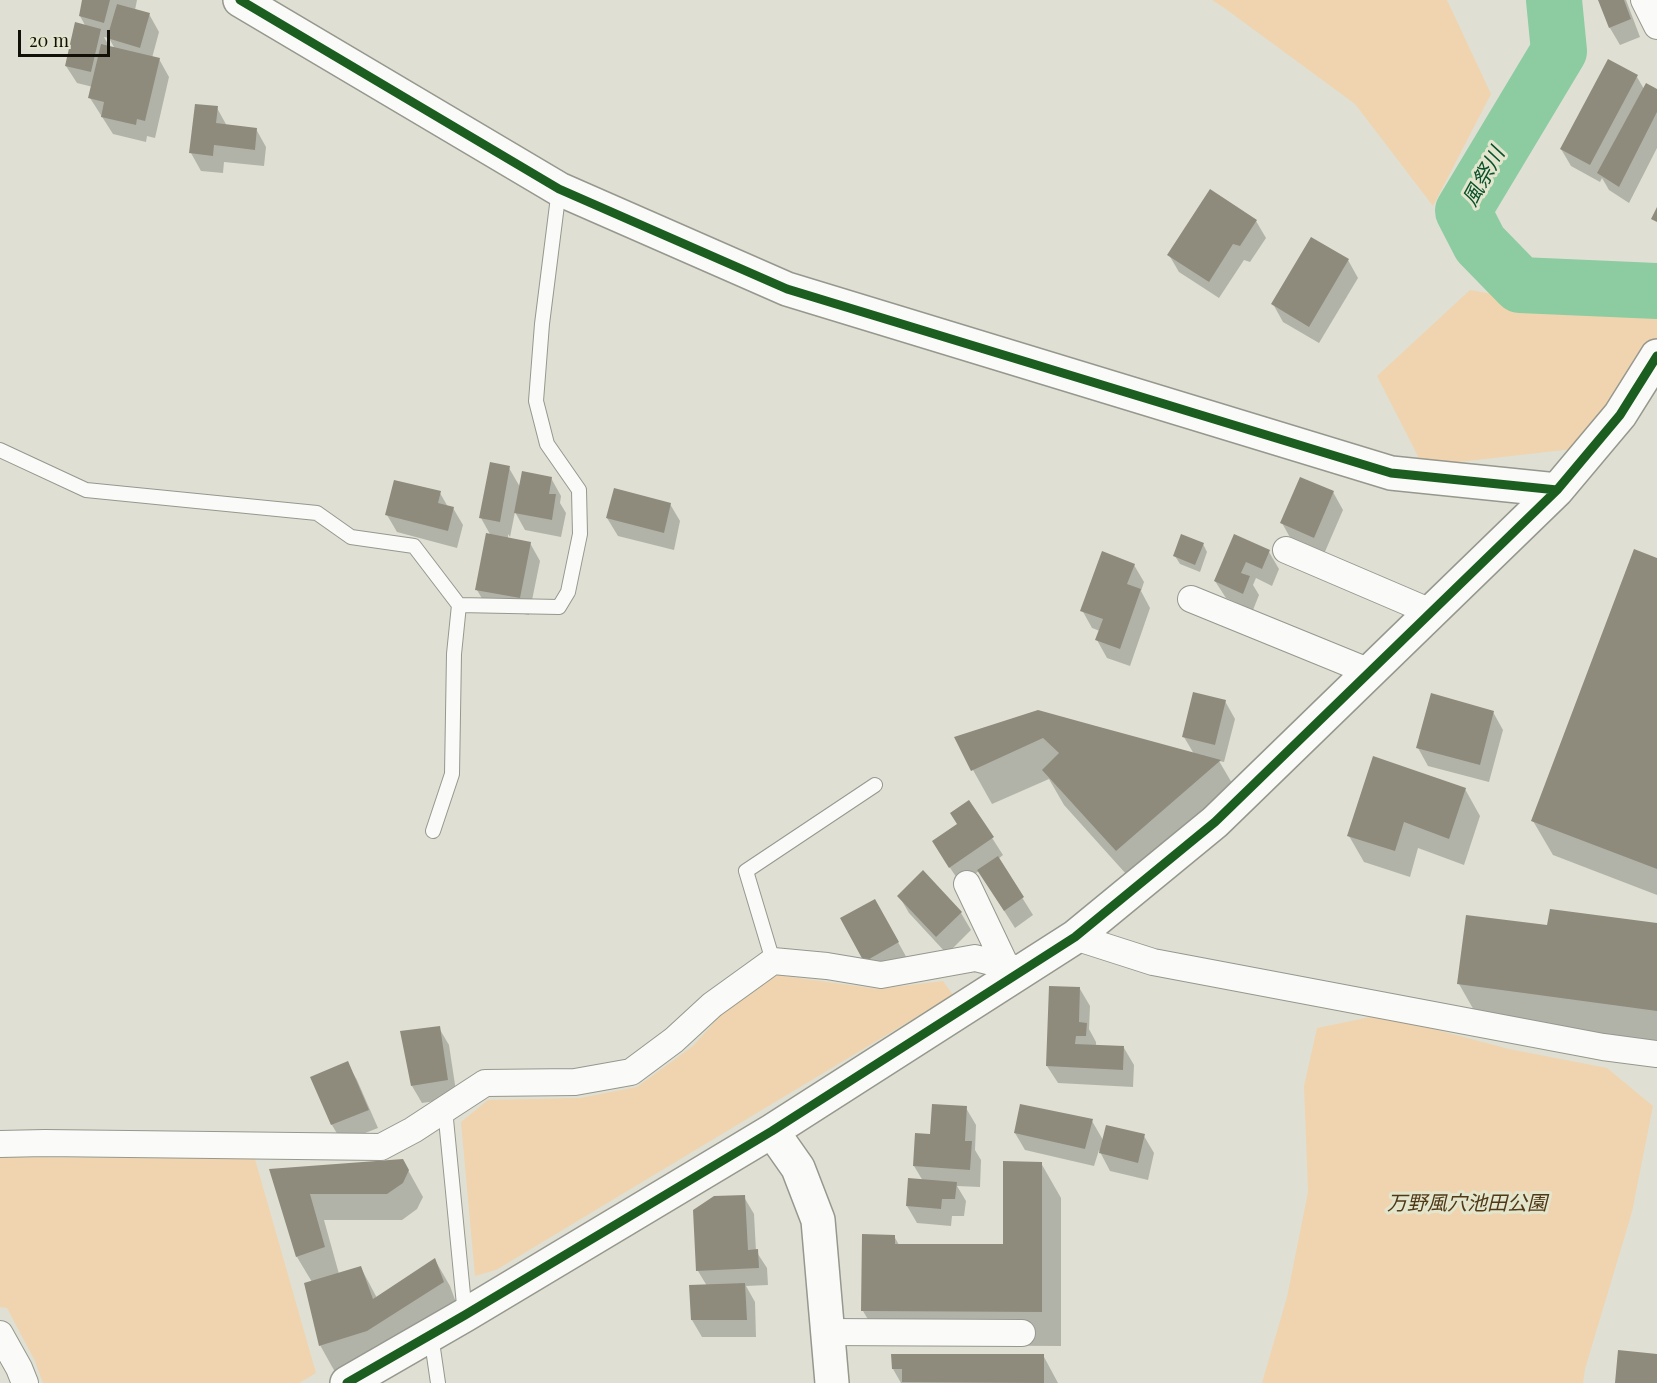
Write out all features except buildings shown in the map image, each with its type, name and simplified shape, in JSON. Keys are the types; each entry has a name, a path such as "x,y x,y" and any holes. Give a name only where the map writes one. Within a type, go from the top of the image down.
{"street":[{"path":"240,0 559,189 787,289 1391,473 1557,490"},
{"path":"1644,0 1657,26"},
{"path":"346,1383 465,1315 772,1131 1015,968 1075,937 1215,822 1557,490 1620,415 1657,357"},
{"path":"1286,550 1431,612"},
{"path":"1191,599 1370,672"},
{"path":"966,884 1015,968"},
{"path":"1075,937 1153,962 1603,1047 1657,1054"},
{"path":"0,1144 381,1147 413,1130 485,1083 575,1082 631,1072 674,1040 712,1005 773,962 827,966 881,975 975,958 1015,968"},
{"path":"772,1131 798,1168 818,1220 832,1383"},
{"path":"827,1332 1022,1333"},
{"path":"0,1334 25,1383"}],"lane":[{"path":"459,605 559,607 568,591 580,534 579,490 547,444 536,401 542,324 559,189"},
{"path":"0,450 86,489 317,513 351,537 414,546 459,605 454,654 452,774 433,831"},
{"path":"773,962 746,871 876,785"},
{"path":"445,1109 465,1315"},
{"path":"430,1335 438,1383"}],"green space":[{"path":"1212,0 1447,0 1491,94 1433,206 1355,104"},
{"path":"1657,275 1657,356 1573,449 1423,466 1377,376 1470,290 1561,306"},
{"path":"777,975 878,989 943,981 953,995 496,1270 475,1276 461,1122 488,1100 580,1098 637,1087 693,1046 720,1016"},
{"name":"万野風穴池田公園","path":"1380,1015 1509,1049 1607,1068 1653,1106 1632,1212 1585,1369 1583,1383 1262,1383 1287,1297 1308,1192 1304,1086 1317,1028"},
{"path":"0,1157 255,1159 316,1373 299,1383 43,1383 35,1361 7,1308 0,1307"}],"waterway":[{"name":"風祭川","path":"1554,0 1559,51 1463,211 1480,244 1520,285 1657,291"}],"cycle path":[{"path":"240,0 559,189 787,289 1391,473 1557,490"},
{"path":"347,1383 772,1131 1075,937 1215,822 1557,490 1620,415 1657,356"}]}
